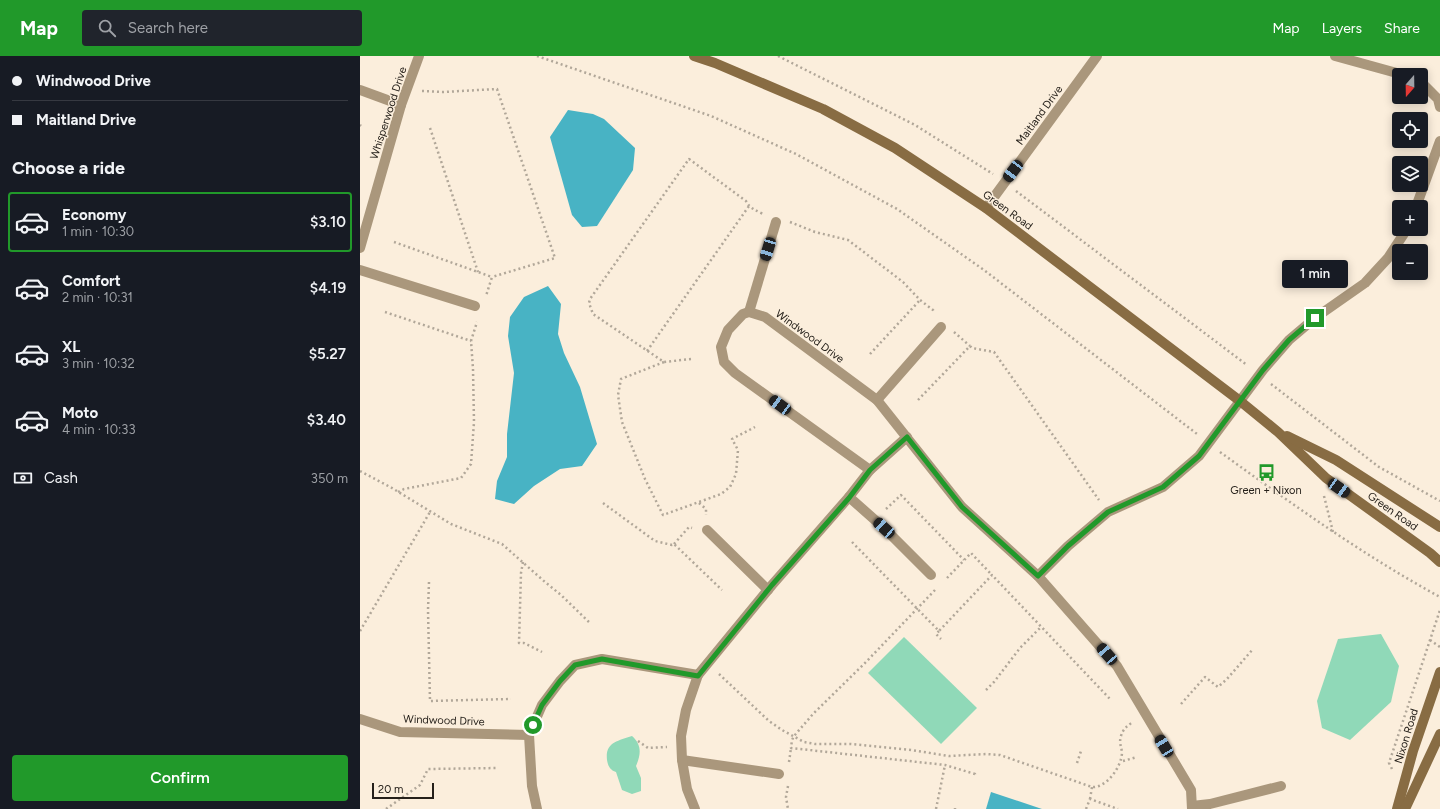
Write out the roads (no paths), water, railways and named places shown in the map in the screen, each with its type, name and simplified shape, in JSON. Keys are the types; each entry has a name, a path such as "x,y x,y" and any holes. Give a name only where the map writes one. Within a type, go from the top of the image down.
{"street":[{"name":"Whisperwood Drive","path":"360,248 401,105 419,56"},
{"name":"Green Road","path":"694,56 716,60 823,110 895,148 986,208 1240,401 1278,432 1326,478 1430,552 1440,562"},
{"name":"Maitland Drive","path":"986,208 1097,56"},
{"path":"1335,56 1392,72"},
{"path":"1428,89 1438,99 1440,107"},
{"path":"360,90 401,105"},
{"path":"1419,200 1440,141"},
{"path":"776,222 749,312 743,314 728,330 721,347 724,362 735,373 870,470"},
{"path":"1038,576 1068,546 1108,512 1163,487 1199,456 1263,370 1289,340 1315,318 1366,283 1388,258 1402,236"},
{"path":"360,270 475,306"},
{"name":"Windwood Drive","path":"749,312 765,317 877,400 962,507 1038,576 1117,666 1191,790 1192,808"},
{"path":"877,400 941,327"},
{"name":"Green Road","path":"1278,432 1336,460 1440,527"},
{"path":"695,809 687,789 682,760 681,736 686,710 698,676 768,590 849,498 870,470 907,437"},
{"path":"849,498 884,528 931,575"},
{"path":"707,530 768,590"},
{"path":"537,809 532,786 529,735 542,705 560,681 575,665 602,659 698,676"},
{"name":"Nixon Road","path":"1397,809 1413,751 1440,672"},
{"name":"Windwood Drive","path":"360,719 400,732 529,735"},
{"path":"1405,809 1440,734"},
{"path":"682,760 779,774"},
{"path":"1192,808 1281,786"}],"water":[{"path":"568,110 593,114 604,119 635,148 633,170 597,226 582,227 572,215 550,137"},
{"path":"548,286 561,304 558,334 564,353 580,387 597,444 582,466 560,469 534,486 514,504 495,499 497,481 507,457 507,434 514,373 508,336 510,317 524,297"},
{"path":"991,792 1042,809 986,809"}],"place":[{"name":"Green + Nixon","path":"1266,472"}]}
